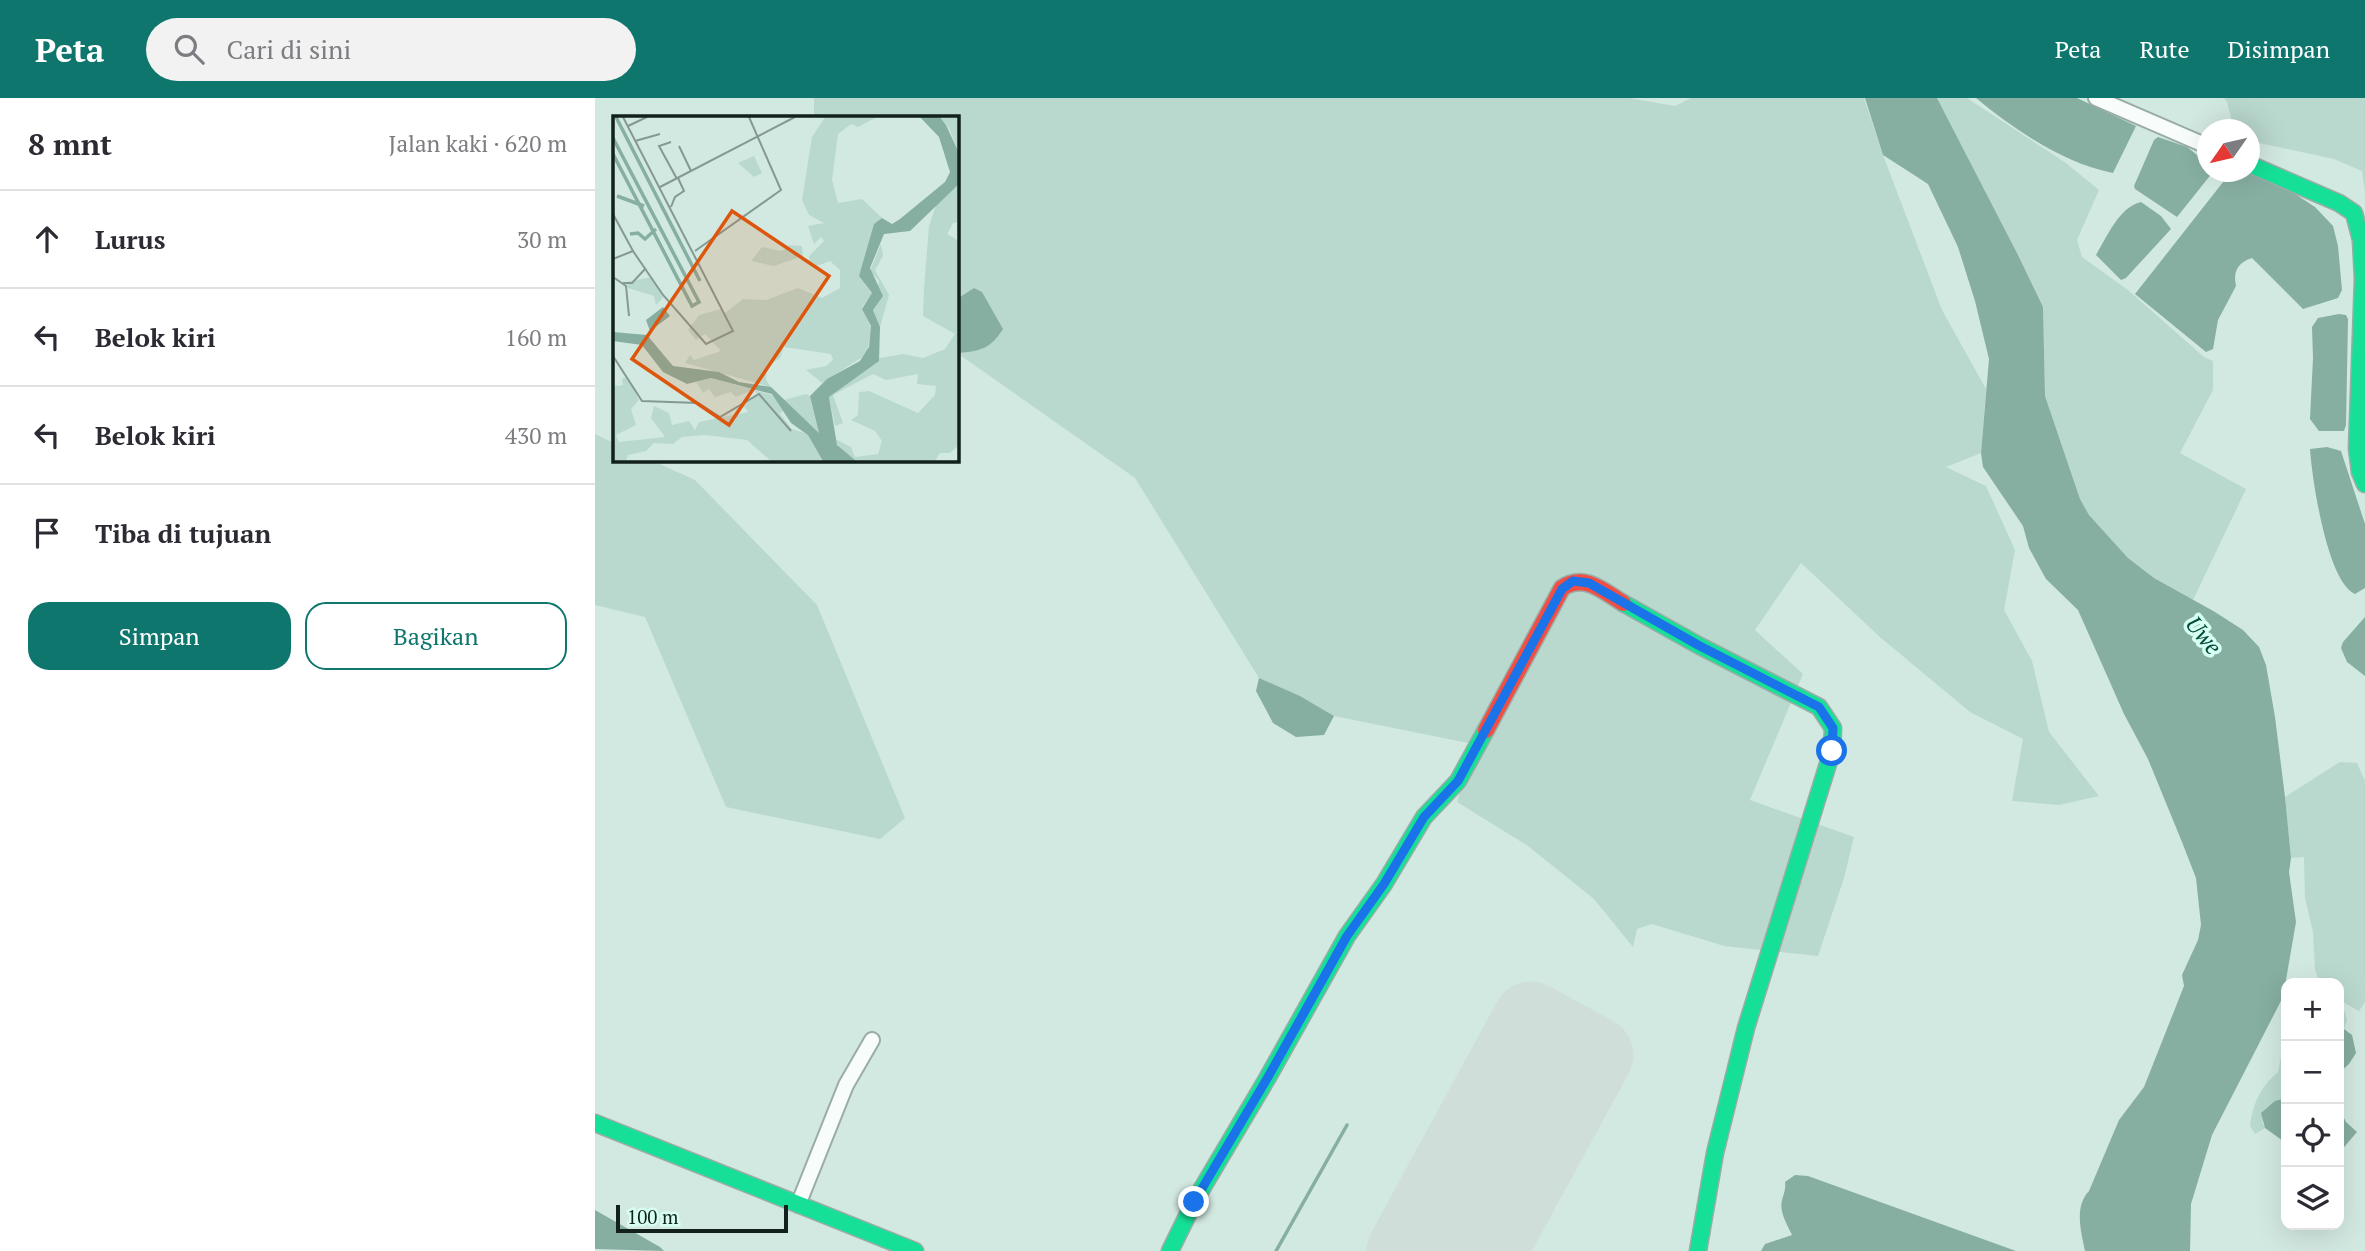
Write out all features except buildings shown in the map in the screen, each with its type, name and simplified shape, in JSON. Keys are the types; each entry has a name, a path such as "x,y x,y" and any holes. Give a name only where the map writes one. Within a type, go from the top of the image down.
{"main road":[{"path":"2260,169 2354,213 2361,240 2363,279 2357,447 2360,472 2365,484"},
{"path":"1170,1251 1194,1202 1262,1088 1347,936 1384,884 1424,817 1458,781 1562,589 1573,581 1589,583 1698,645 1819,707 1833,728 1832,751 1746,1028 1715,1153 1698,1251"},
{"path":"595,1123 915,1251"}],"street":[{"path":"2096,98 2197,142"},
{"path":"798,1205 846,1085 871,1040"}],"shaded area":[{"path":"814,98 1629,98 1675,106 1691,98 1864,98 1942,310 1986,389 1981,453 1946,467 1986,486 2015,550 2004,610 2032,661 2049,732 2099,796 2059,805 2012,801 2023,739 1970,712 1881,638 1801,563 1755,630 1803,674 1750,800 1854,837 1844,878 1818,956 1724,946 1652,924 1637,929 1633,947 1594,899 1528,846 1457,802 1473,744 1334,716 1300,696 1259,678 1135,478 959,354 959,116 814,116"},
{"path":"1937,98 1967,98 2066,163 2099,190 2077,240 2082,257 2128,290 2204,357 2213,361 2213,390 2180,453 2246,489 2193,600 2154,578 2128,558 2089,515 2080,499 2045,396 2043,307"},
{"path":"2224,98 2365,98 2365,192 2362,171 2334,159 2260,143 2260,119 2231,119"},
{"path":"595,434 613,443 613,462 655,462 695,480 817,605 905,818 880,839 726,807 645,617 595,605"},
{"path":"2340,762 2357,763 2365,781 2365,1002 2359,1011 2344,1003 2344,978 2318,978 2315,970 2313,932 2305,898 2304,857 2291,858 2285,797"},
{"path":"2281,1057 2281,1099 2275,1101 2262,1122 2265,1128 2255,1134 2250,1126 2255,1103 2266,1084 2278,1072"}],"water":[{"name":"Uwe","path":"1865,98 1937,98 2043,307 2045,396 2080,499 2089,515 2128,558 2154,578 2243,630 2259,647 2266,665 2285,797 2291,858 2289,872 2296,922 2286,978 2281,978 2281,1001 2212,1135 2191,1204 2190,1251 2085,1251 2080,1212 2081,1204 2119,1120 2144,1087 2184,986 2182,975 2198,940 2201,925 2196,878 2148,759 2124,714 2078,610 2046,579 2029,548 2023,526 1983,467 1981,453 1989,359 1958,247 1928,184 1883,155"},
{"path":"1976,98 2077,98 2136,126 2113,173 2076,162 2040,144"},
{"path":"2158,137 2187,147 2197,155 2197,182 2205,182 2177,217 2134,186 2154,140"},
{"path":"2260,177 2292,192 2315,207 2333,226 2338,246 2342,290 2338,298 2303,309 2252,258 2247,260 2237,269 2236,286 2218,320 2213,349 2206,352 2135,294 2223,182 2260,182"},
{"path":"2141,202 2161,216 2171,229 2126,278 2121,280 2096,255 2120,216"},
{"path":"974,288 982,292 1003,329 994,341 984,348 959,353 959,298"},
{"path":"2346,315 2348,319 2346,425 2344,431 2319,431 2310,419 2312,327 2318,318"},
{"path":"2327,447 2341,451 2365,524 2365,588 2355,594 2345,586 2336,570 2318,504 2310,449"},
{"path":"2365,617 2365,676 2347,662 2341,648"},
{"path":"1259,678 1300,696 1334,716 1324,735 1296,737 1273,723 1256,691"},
{"path":"2344,1029 2352,1035 2356,1053 2344,1068"},
{"path":"2281,1099 2281,1139 2265,1128 2261,1113"},
{"path":"2344,1118 2357,1132 2344,1147"},
{"path":"1795,1175 1808,1176 2016,1251 1761,1251 1765,1244 1792,1235 1781,1204 1785,1182"},
{"path":"595,1210 660,1247 664,1251 595,1249"}],"waterway":[{"path":"1276,1251 1347,1125"}],"runway":[{"path":"1405,1251 1531,1020 1595,1055 1488,1251"}],"traffic: fast":[{"path":"2260,169 2339,203 2354,213 2361,240 2363,279 2357,448 2360,472 2365,484"},
{"path":"1623,603 1819,707 1833,728 1832,751 1746,1028 1715,1153 1698,1251"},
{"path":"1170,1251 1194,1202 1347,936 1384,884 1424,817 1458,781 1486,730"},
{"path":"595,1123 915,1251"}],"traffic: jam":[{"path":"1486,730 1562,588 1578,582 1586,583 1623,603"}],"route":[{"path":"1194,1202 1347,936 1384,884 1424,817 1458,781 1562,589 1573,581 1589,583 1698,645 1819,707 1833,728 1832,751"}]}
